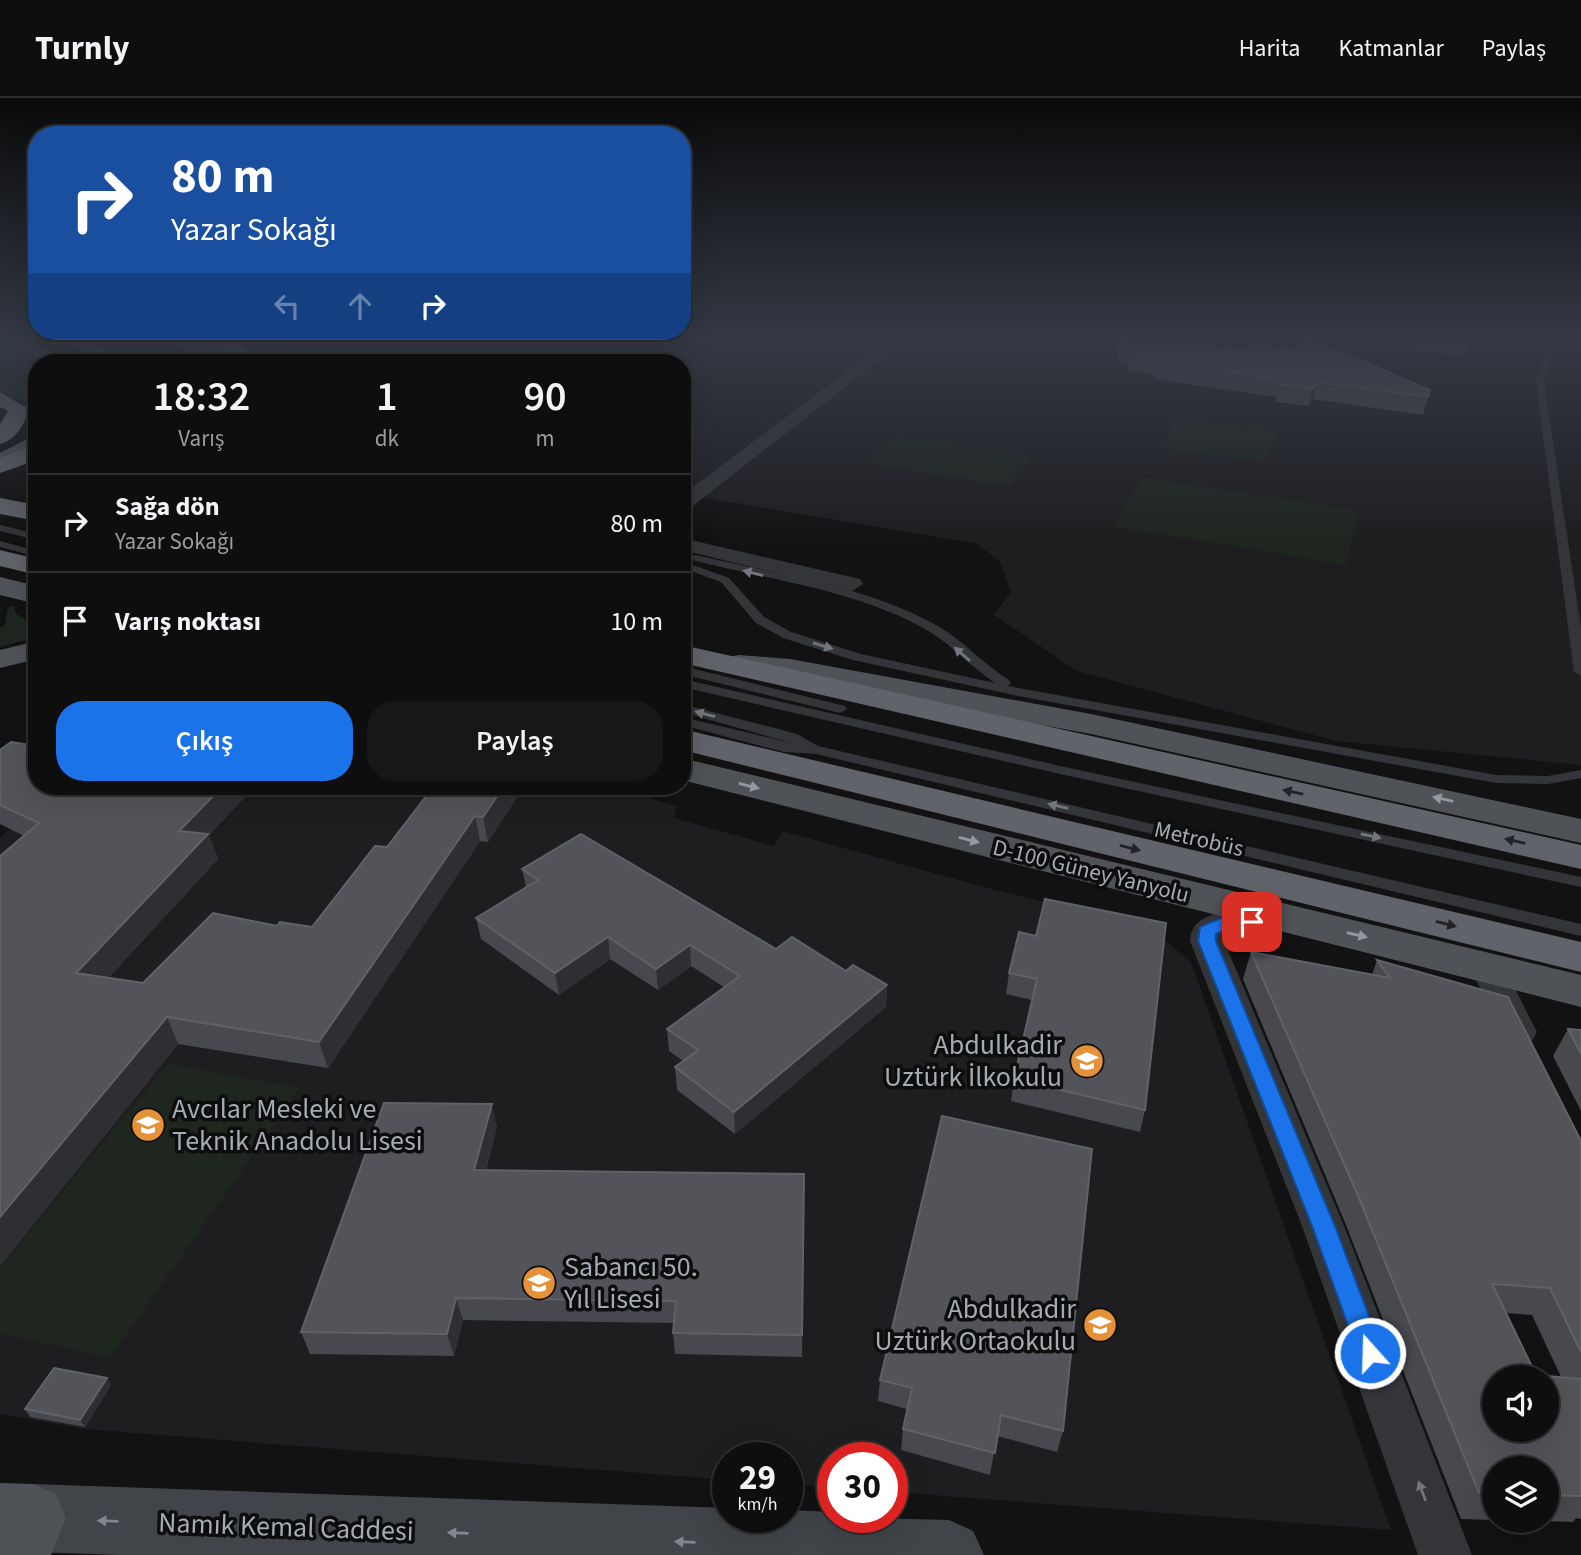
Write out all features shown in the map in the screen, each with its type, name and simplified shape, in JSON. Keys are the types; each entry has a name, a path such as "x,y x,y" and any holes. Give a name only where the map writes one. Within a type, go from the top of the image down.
{"highway":[{"path":"0,437 15,421 19,409 15,405"},
{"path":"0,465 28,455"},
{"path":"0,558 28,565"},
{"path":"692,662 1581,857"},
{"path":"691,741 1581,957"}],"main road":[{"path":"0,445 28,428"},
{"path":"0,465 28,447"},
{"path":"0,586 28,593"},
{"path":"0,659 28,652"},
{"path":"692,662 790,669 1091,724 1581,831"},
{"name":"D-100 Güney Yanyolu","path":"691,771 1581,990"}],"street":[{"path":"691,496 812,405"},
{"path":"691,546 852,584"},
{"path":"1298,922 1221,924 1207,931 1207,941 1323,1226 1446,1555"},
{"path":"1487,967 1534,1062"},
{"name":"Namık Kemal Caddesi","path":"16,1530 949,1555"}],"lane":[{"path":"1544,405 1578,630 1581,672"},
{"path":"0,528 28,535"},
{"path":"0,536 28,543"},
{"path":"0,544 28,552"},
{"path":"691,557 876,604 933,628 979,669 1018,692"},
{"path":"691,567 725,580 760,620 787,635 858,657 1018,692 1496,779 1548,780 1581,774"},
{"name":"Metrobüs","path":"692,662 1232,806"},
{"name":"Metrobüs","path":"691,685 1581,882"},
{"name":"Metrobüs","path":"691,710 792,737 816,750"},
{"name":"Metrobüs","path":"691,723 784,748 816,750 1581,929"}],"shaded area":[{"path":"691,405 1581,405 1581,765 1336,741 1077,671 994,615 1011,592 1000,562 978,544 691,495"},
{"path":"1177,417 1277,430 1266,462 1159,448"},
{"path":"896,436 1032,457 1008,486 866,463"},
{"path":"1142,478 1358,510 1346,565 1113,526"},
{"path":"14,606 16,614 28,620 28,639 0,647 0,628 5,624 8,607"},
{"path":"51,795 638,795 677,806 674,818 774,846 782,831 995,890 1141,925 1155,932 1191,962 1391,1530 908,1493 908,1442 817,1442 817,1487 803,1485 803,1442 712,1442 712,1479 85,1429 0,1414 0,837"},
{"path":"168,1064 300,1088 110,1358 0,1333 0,1267"}],"building":[{"path":"11,742 28,745 28,795 214,795 179,831 208,834 76,973 143,983 213,913 277,926 280,922 312,927 375,846 387,847 427,795 498,795 483,817 475,816 319,1042 167,1017 0,1217 0,856 39,823 0,805 0,750"},
{"path":"581,834 776,949 792,937 846,971 853,965 887,985 734,1112 675,1067 698,1050 667,1029 740,976 690,945 656,969 608,937 555,973 476,918 538,880 522,869"},
{"name":"Abdulkadir Uztürk İlkokulu","path":"1045,899 1166,923 1145,1110 1014,1079 1037,979 1009,973 1019,932 1036,936"},
{"path":"1251,952 1390,978 1377,960 1508,997 1581,1141 1581,1352 1550,1288 1492,1284 1531,1365 1482,1365 1482,1442 1559,1442 1559,1377 1581,1379 1581,1496 1559,1495 1559,1456 1482,1456 1482,1493 1479,1493 1359,1198"},
{"path":"1568,1029 1581,1030 1581,1054"},
{"path":"384,1103 492,1104 474,1170 804,1174 802,1335 673,1333 676,1301 456,1298 447,1334 301,1332"},
{"name":"Abdulkadir Uztürk Ortaokulu","path":"942,1116 1092,1149 1063,1431 1001,1415 995,1453 903,1429 912,1388 880,1380"},
{"path":"54,1368 107,1378 80,1420 25,1409"}],"place":[{"name":"Abdulkadir Uztürk İlkokulu","path":"1087,1061"},
{"name":"Avcılar Mesleki ve Teknik Anadolu Lisesi","path":"148,1125"},
{"name":"Sabancı 50. Yıl Lisesi","path":"539,1283"},
{"name":"Abdulkadir Uztürk Ortaokulu","path":"1100,1325"}],"route":[{"path":"1252,922 1221,924 1207,931 1207,941 1323,1226 1370,1353"}]}
